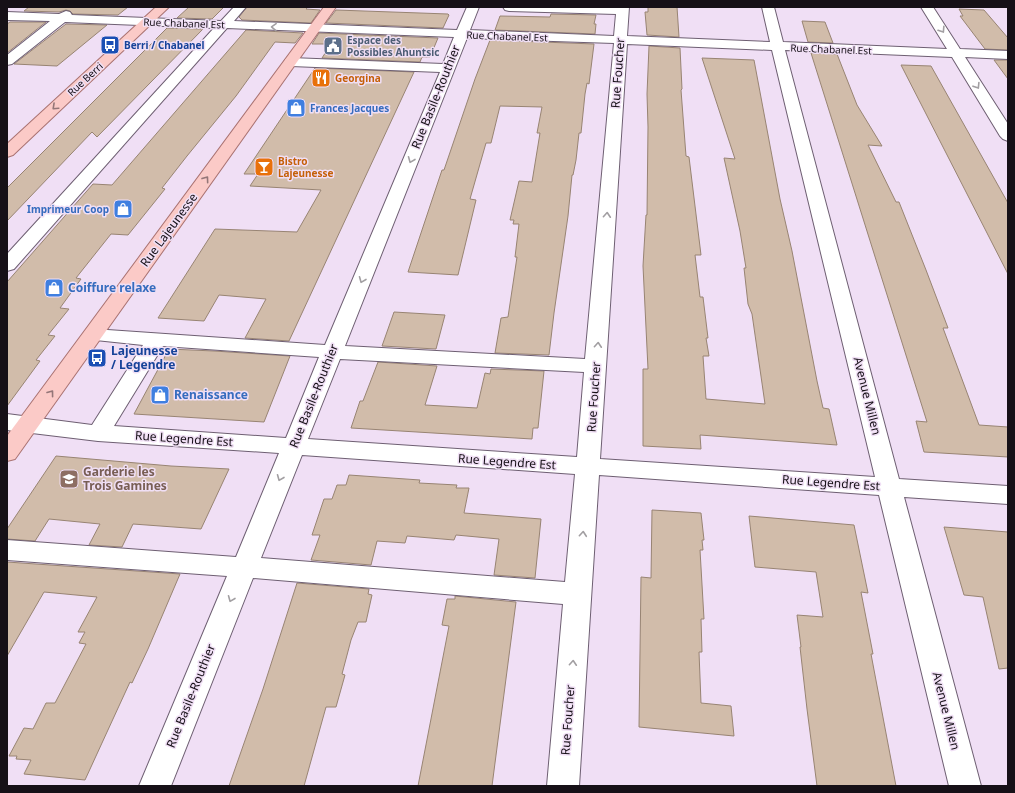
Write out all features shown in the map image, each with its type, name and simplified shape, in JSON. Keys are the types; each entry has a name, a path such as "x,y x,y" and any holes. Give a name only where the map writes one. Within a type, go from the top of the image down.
{"main road":[{"name":"Rue Berri","path":"7,152 163,7"},
{"name":"Rue Lajeunesse","path":"7,453 17,423 93,335 330,7"}],"street":[{"path":"7,61 77,7"},
{"path":"7,265 240,7"},
{"name":"Rue Basile-Routhier","path":"155,786 473,7"},
{"path":"509,7 623,9"},
{"name":"Avenue Millen","path":"768,7 965,786"},
{"path":"927,7 1008,136"},
{"name":"Rue Foucher","path":"563,786 623,9"},
{"name":"Rue Chabanel Est","path":"7,16 1008,55"},
{"path":"291,62 448,68"},
{"path":"93,335 332,352 596,366"},
{"path":"98,433 156,340"},
{"name":"Rue Legendre Est","path":"17,423 98,433 1008,495"},
{"path":"7,550 244,567 578,594"}],"building":[{"path":"29,7 128,7 118,15 73,14 66,10 59,12 24,11"},
{"path":"189,7 224,7 212,19 177,18"},
{"path":"247,7 308,7 306,9 320,10 311,23 242,20 239,17"},
{"path":"648,7 677,7 679,37 647,35 645,12 648,12"},
{"path":"959,9 984,10 1008,38 1008,50 985,49 960,16 963,16"},
{"path":"336,10 449,15 443,28 326,23"},
{"path":"551,14 596,15 594,24 596,24 595,34 495,30 500,16 550,17"},
{"path":"802,21 825,22 833,43 808,42"},
{"path":"10,22 46,22 7,53 7,24"},
{"path":"66,24 107,25 57,66 14,64"},
{"path":"167,28 203,29 97,137 92,132 7,221 7,188"},
{"path":"246,30 303,33 295,43 275,42 236,96 162,188 165,189 128,235 111,234 76,278 81,279 60,308 69,309 48,335 55,336 36,360 40,361 7,406 7,282 93,184 112,185"},
{"path":"319,33 438,38 430,57 422,57 420,62 322,58 331,44 312,44"},
{"path":"490,40 594,44 589,84 587,83 585,94 581,133 579,133 576,160 572,175 568,216 549,355 495,353 501,318 508,317 517,257 515,257 519,224 513,224 514,220 510,220 519,181 532,182 540,133 537,133 542,107 500,106 491,143 486,143 470,199 476,200 458,275 408,272 442,170 444,170"},
{"path":"649,46 680,48 681,90 686,156 689,157 701,255 695,255 700,297 703,297 708,338 706,338 709,356 703,356 706,399 765,404 752,314 748,304 744,268 746,268 740,231 724,158 735,159 702,58 754,60 780,199 792,251 817,381 823,408 829,409 837,445 700,435 701,449 643,446 643,369 648,369 643,266 647,215 647,94"},
{"path":"811,53 837,54 857,105 882,146 868,145 896,202 899,202 926,270 948,328 943,328 979,425 1008,427 1008,457 924,452 916,421 927,422"},
{"path":"994,60 1008,60 1008,79"},
{"path":"901,65 931,66 1008,203 1008,274"},
{"path":"315,68 414,72 289,341 245,338 266,299 219,295 204,321 158,318 215,229 297,232 321,190 250,186 258,174 244,174"},
{"path":"394,312 445,315 436,349 382,346"},
{"path":"169,349 290,356 264,422 134,414"},
{"path":"378,362 437,366 425,405 477,408 485,373 490,374 491,369 544,371 538,428 533,428 532,439 351,428 360,401 363,401"},
{"path":"56,456 171,466 229,469 201,529 133,524 122,547 89,545 100,524 49,519 35,541 7,539 7,529"},
{"path":"349,475 420,480 419,483 457,485 456,488 469,488 464,513 541,519 535,578 494,575 499,539 456,535 454,540 407,536 405,543 377,541 371,565 311,560 320,535 312,535 324,499 332,499 337,485 346,485"},
{"path":"652,510 701,513 704,540 702,540 703,550 700,550 704,619 701,619 702,652 699,652 701,703 731,706 734,736 639,727 641,577 651,578"},
{"path":"749,516 854,525 868,593 861,592 896,786 817,786 797,615 823,617 816,572 755,567"},
{"path":"944,527 1008,532 1008,668 999,669 983,597 964,595"},
{"path":"7,562 180,574 148,649 132,683 130,682 85,780 24,774 31,760 16,759 17,756 9,756 24,728 33,729 46,703 55,703 86,644 79,643 85,632 78,632 97,597 44,592 7,656"},
{"path":"297,583 369,589 368,594 372,595 366,622 358,622 351,640 342,674 345,675 336,707 326,707 304,786 229,786 263,689"},
{"path":"455,596 516,602 492,786 418,786 449,626 442,625 447,599 455,599"}],"place":[{"name":"Berri / Chabanel","path":"110,45"},
{"name":"Espace des Possibles Ahuntsic","path":"333,46"},
{"name":"Georgina","path":"321,78"},
{"name":"Frances Jacques","path":"296,108"},
{"name":"Bistro Lajeunesse","path":"264,167"},
{"name":"Imprimeur Coop","path":"123,209"},
{"name":"Coiffure relaxe","path":"54,288"},
{"name":"Lajeunesse / Legendre","path":"97,358"},
{"name":"Renaissance","path":"160,395"},
{"name":"Garderie les Trois Gamines","path":"69,479"}]}
